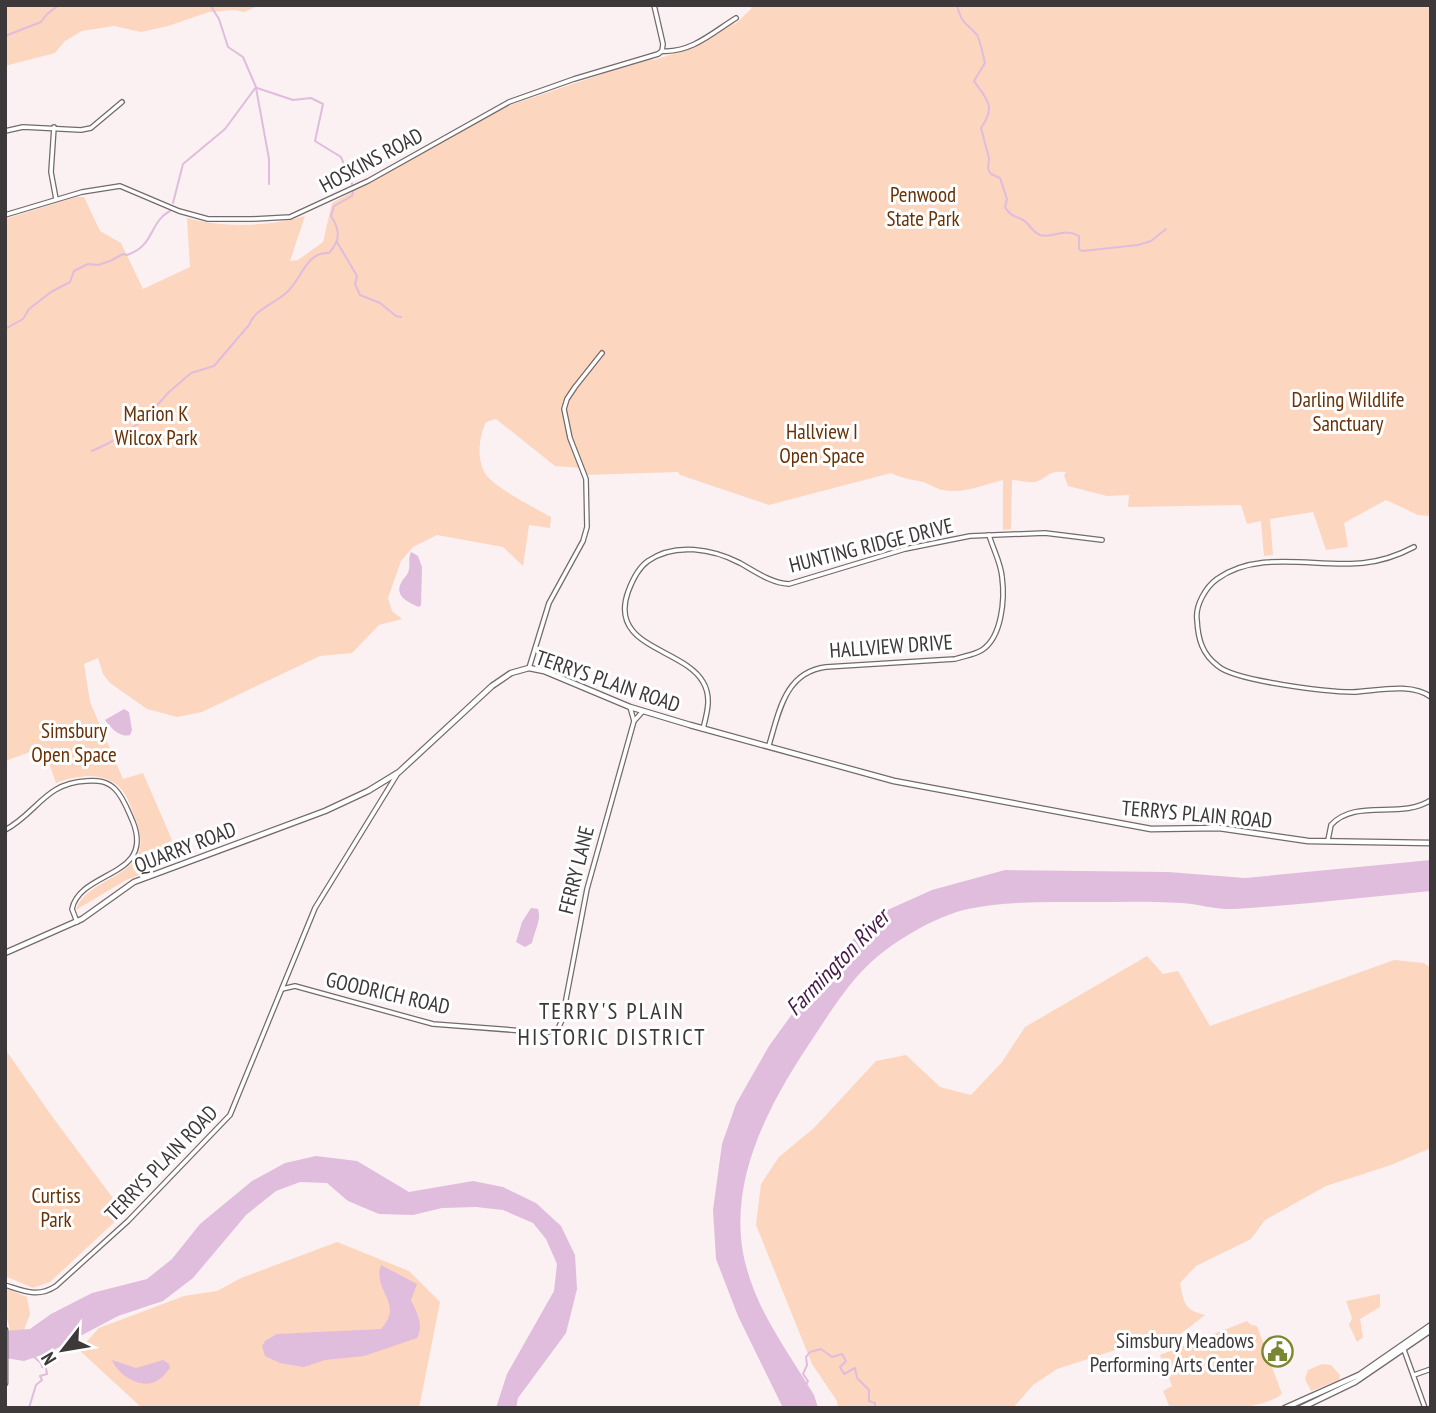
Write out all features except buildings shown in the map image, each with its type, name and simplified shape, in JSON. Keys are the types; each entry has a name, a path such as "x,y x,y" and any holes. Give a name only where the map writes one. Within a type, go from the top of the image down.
{"street":[{"path":"654,5 663,44 662,51"},
{"name":"HOSKINS ROAD","path":"5,215 99,188 120,186 179,211 208,219 290,217 368,181 501,106 662,51 690,47 736,18"},
{"path":"5,131 23,127 81,130 91,128 122,102"},
{"path":"54,127 51,172 56,199"},
{"path":"529,668 549,603 586,534 586,479 570,438 564,409 575,387 602,353"},
{"name":"HUNTING RIDGE DRIVE","path":"704,729 709,703 703,681 686,663 643,641 628,621 625,606 627,593 638,572 649,561 671,552 699,550 723,556 776,582 789,584 919,545 989,535 1045,533 1102,540"},
{"name":"HALLVIEW DRIVE","path":"769,745 785,694 797,679 808,671 826,667 955,659 974,654 989,644 994,638 999,618 1003,578 989,535"},
{"path":"1414,547 1384,560 1362,563 1269,563 1226,573 1209,585 1198,605 1198,631 1206,654 1218,666 1234,675 1350,692 1403,689 1431,697"},
{"name":"TERRYS PLAIN ROAD","path":"5,1284 33,1294 56,1286 128,1221 218,1130 230,1115 244,1085 315,908 388,789 399,772 492,686 511,673 529,668 544,671 630,707 894,781 1151,829 1219,828 1308,841 1431,843"},
{"path":"630,707 634,721"},
{"name":"FERRY LANE","path":"558,1029 587,889 634,721 643,711"},
{"name":"QUARRY ROAD","path":"5,953 77,922 134,883 325,811 399,772"},
{"path":"5,830 64,784 98,780 112,786 120,794 137,832 136,846 126,864 78,896 72,909 77,922"},
{"path":"382,782 388,789"},
{"path":"1328,840 1331,825 1346,814 1413,808 1431,800"},
{"name":"GOODRICH ROAD","path":"287,978 295,986"},
{"name":"GOODRICH ROAD","path":"282,989 295,986 433,1024 548,1032 558,1029"},
{"path":"1285,1408 1371,1368 1431,1328"},
{"path":"5,1330 5,1383"},
{"path":"1403,1347 1425,1408"},
{"path":"1301,1408 1355,1382 1403,1347"},
{"path":"1415,1377 1431,1370"}],"green space":[{"path":"5,5 267,5 245,12 209,12 141,32 114,26 82,31 65,41 55,53 5,66"},
{"path":"752,5 1431,5 1431,516 1418,515 1386,500 1344,523 1348,547 1326,550 1313,512 1270,519 1273,555 1264,556 1261,521 1247,524 1241,505 1128,507 1129,495 1107,496 1068,486 1064,475 1066,472 1060,472 1051,473 1035,482 1012,480 1011,529 1003,530 1003,480 967,490 951,491 891,473 769,505 680,475 678,472 584,475 581,468 555,466 496,419 486,422 480,441 481,462 486,475 507,492 551,517 550,528 529,525 523,566 503,547 437,535 413,547 401,561 388,598 392,611 402,619 379,625 352,653 320,656 202,712 177,717 147,709 110,683 103,674 98,658 84,664 90,702 123,779 143,773 172,840 154,852 160,867 126,880 76,910 82,899 91,891 134,860 140,850 140,836 128,799 119,786 110,780 86,776 56,783 48,760 40,763 33,751 5,761 5,219 76,197 84,197 100,231 121,243 143,289 190,267 187,218 246,225 305,216 290,261 298,260 323,242 332,203 508,106 649,58 654,60 686,49 736,20 733,26"},
{"path":"1147,956 1163,974 1178,971 1210,1026 1394,960 1424,963 1431,968 1431,1148 1391,1165 1326,1186 1265,1220 1251,1239 1196,1266 1180,1283 1186,1305 1205,1315 1179,1335 1140,1342 1057,1369 1033,1385 1013,1408 838,1408 837,1401 812,1364 756,1225 761,1184 779,1157 814,1128 876,1061 906,1055 940,1087 971,1095 1002,1062 1025,1027"},
{"name":"Curtiss Park","path":"5,1049 124,1213 50,1282 33,1288 5,1276"},
{"path":"337,1242 409,1271 440,1302 419,1408 142,1408 79,1350 99,1328 184,1296 217,1291 241,1278"},
{"name":"Curtiss Park","path":"5,1288 27,1297 30,1314 22,1335 11,1334 5,1310"},
{"path":"1380,1294 1380,1307 1360,1319 1363,1337 1357,1342 1349,1325 1352,1318 1346,1301"},
{"path":"1247,1321 1257,1326 1282,1394 1272,1400 1244,1407 1170,1408 1163,1391 1172,1386 1160,1355"},
{"path":"1322,1364 1331,1365 1340,1375 1339,1380 1311,1391 1305,1379 1308,1370"}],"water":[{"path":"411,552 418,556 422,567 419,607 404,599 399,588 408,571"},
{"path":"124,709 129,712 132,730 130,735 126,736 119,734 105,720"},
{"name":"Farmington River","path":"1431,860 1431,891 1234,909 1145,902 983,906 928,924 876,958 839,1000 784,1084 758,1138 742,1194 740,1223 743,1253 754,1291 782,1344 814,1395 818,1408 783,1408 738,1316 716,1259 713,1210 722,1144 736,1104 769,1046 832,959 883,912 932,890 1005,870 1168,872 1245,878"},
{"path":"531,908 538,909 538,921 532,943 525,947 516,942 522,922"},
{"path":"316,1156 357,1161 409,1192 473,1181 503,1187 536,1203 561,1226 575,1255 577,1289 566,1333 518,1398 516,1408 496,1408 507,1374 554,1291 557,1264 546,1239 533,1223 503,1210 476,1207 442,1208 413,1215 379,1214 348,1201 327,1183 300,1182 276,1191 246,1215 193,1278 163,1301 118,1316 50,1352 24,1361 5,1358 5,1331 30,1329 51,1314 92,1293 147,1279 172,1259 200,1224 252,1181 285,1163"},
{"path":"381,1265 417,1284 411,1300 420,1324 417,1338 364,1356 325,1360 304,1367 280,1363 265,1356 262,1346 277,1334 381,1329 390,1312 379,1274"},
{"path":"112,1360 136,1368 163,1360 170,1368 160,1379 145,1384 125,1376"}],"waterway":[{"path":"5,36 41,22 59,5"},
{"path":"173,203 183,164 225,129 256,87 243,57 228,47 219,19 210,5"},
{"path":"957,5 962,20 977,35 985,63 974,81 986,98 989,108 981,128 989,158 988,169 991,174 1000,178 1007,199 1005,207 1009,212 1025,221 1040,235 1068,233 1079,236 1079,249 1082,251 1138,245 1151,241 1166,229"},
{"path":"256,88 269,159 269,184"},
{"path":"257,88 293,100 311,98 323,104 315,141 341,157 352,184"},
{"path":"92,451 144,420 169,392 191,373 214,366 252,319 291,288 309,262 321,254 329,253 336,244 338,235 331,216 334,206 352,196 353,192"},
{"path":"5,329 23,319 29,309 51,292 70,282 74,271 88,264 98,265 123,254 127,255 143,246 158,221 170,211"},
{"path":"337,242 357,276 355,284 360,295 380,303 401,317"},
{"path":"807,1383 803,1374 807,1365 806,1357 810,1352 821,1349 832,1357 842,1354 846,1361 840,1367 844,1374 855,1368 857,1378 869,1390 869,1401 875,1403 875,1408"},
{"path":"29,1408 36,1385 42,1380 40,1376 47,1374 46,1368 34,1357"}],"place":[{"name":"Simsbury Meadows Performing Arts Center","path":"1277,1352"}],"district":[{"name":"TERRY'S PLAIN HISTORIC DISTRICT","path":"612,1023"}],"park label":[{"name":"Penwood State Park","path":"923,206"},
{"name":"Darling Wildlife Sanctuary","path":"1348,411"},
{"name":"Marion K Wilcox Park","path":"156,425"},
{"name":"Hallview I Open Space","path":"822,443"},
{"name":"Simsbury Open Space","path":"74,742"}]}
